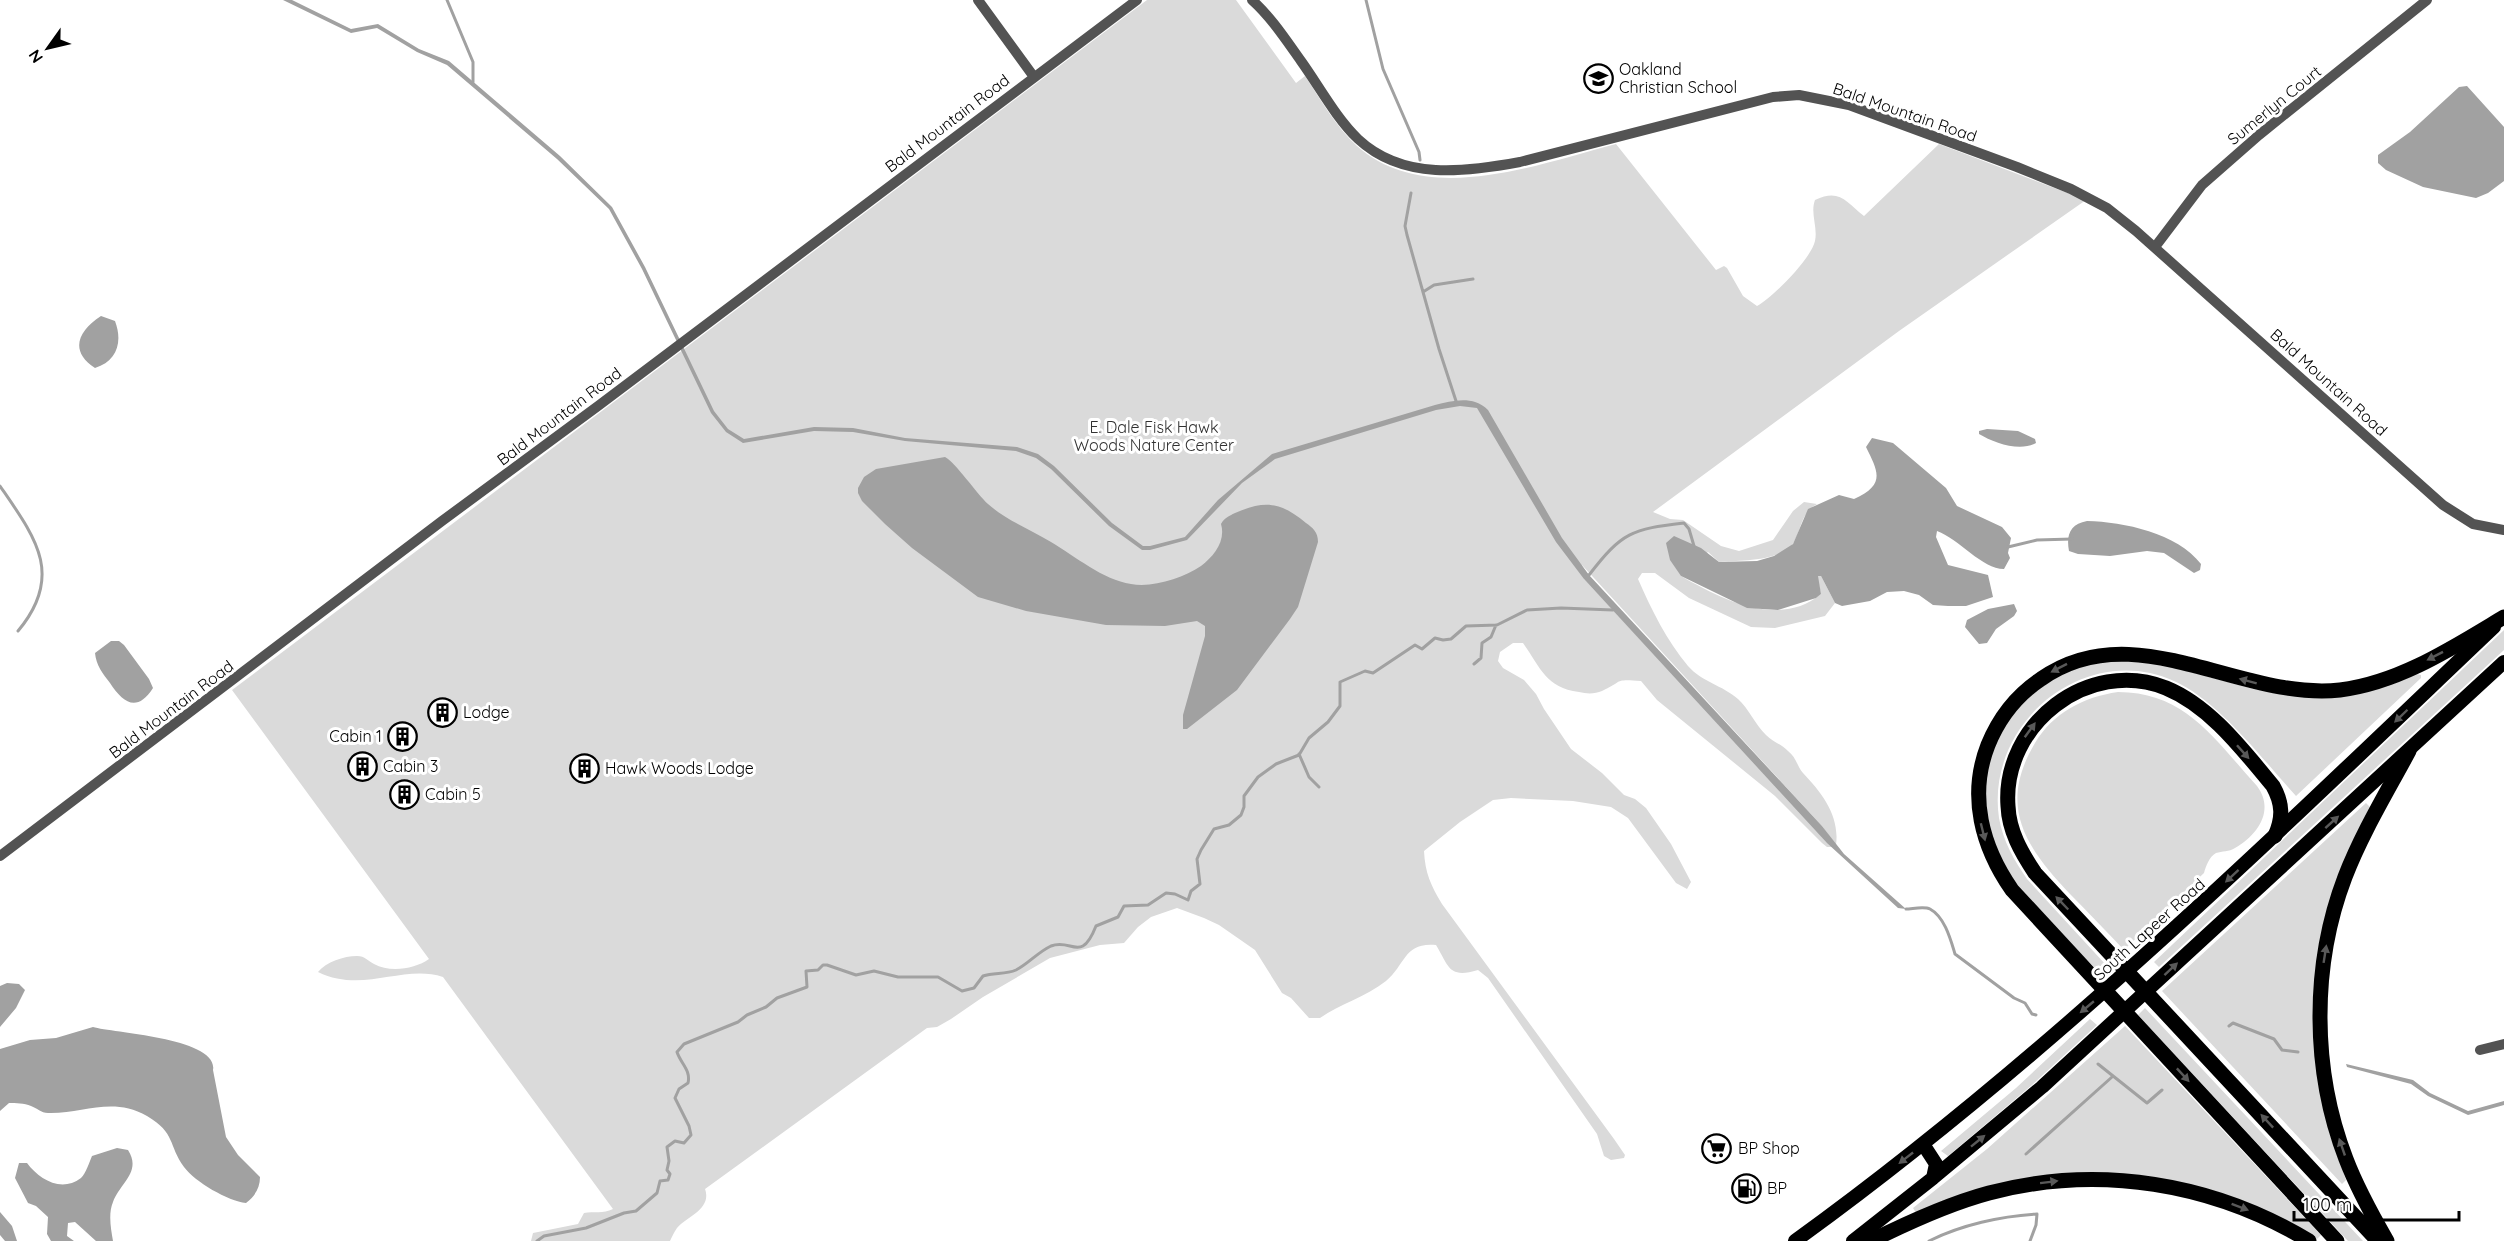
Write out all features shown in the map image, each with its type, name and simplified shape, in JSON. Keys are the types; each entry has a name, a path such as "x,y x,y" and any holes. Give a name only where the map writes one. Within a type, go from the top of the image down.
{"highway":[{"path":"2337,1241 2080,965 2027,907 2001,874 1986,844 1979,811 1981,771 1992,736 2007,711 2035,682 2072,662 2091,656 2118,653 2161,658 2275,688 2310,691 2340,690 2374,683 2410,668 2459,644 2504,617"},
{"path":"2275,836 2281,812 2278,796 2273,786 2215,722 2188,700 2163,687 2130,680 2099,684 2070,694 2034,723 2017,750 2011,767 2008,784 2010,822 2016,841 2035,873 2378,1241"},
{"path":"2387,1241 2360,1191 2338,1136 2322,1061 2320,1008 2325,954 2344,879 2363,836 2409,751"},
{"path":"1871,1241 1932,1213 1988,1194 2042,1183 2083,1180 2140,1182 2178,1188 2218,1199 2278,1223 2309,1241"}],"main road":[{"name":"South Lapeer Road","path":"1795,1241 1923,1144 2095,1001 2275,836 2504,617"},
{"path":"1853,1241 2042,1087 2504,662"},
{"path":"1923,1144 1936,1164 1933,1178"}],"street":[{"path":"978,0 1034,77"},
{"name":"Bald Mountain Road","path":"0,856 1137,0"},
{"name":"Bald Mountain Road","path":"1252,0 1282,34 1358,139 1377,153 1399,163 1423,169 1448,171 1520,162 1773,97 1798,95 1849,105 2071,189 2107,208 2155,247 2319,391 2443,505 2473,524 2504,530"},
{"name":"Sumerlyn Court","path":"2155,247 2202,185 2259,135 2427,0"},
{"path":"2480,1050 2504,1044"}],"green space":[{"name":"E. Dale Fisk Hawk Woods Nature Center","path":"1147,0 1236,0 1296,83 1305,76 1349,139 1385,165 1416,175 1449,178 1483,176 1518,170 1616,144 1716,270 1724,266 1727,268 1743,296 1757,306 1790,277 1812,249 1816,236 1813,210 1815,200 1831,195 1837,196 1864,216 1939,144 2086,200 1899,331 1653,512 1670,519 1683,520 1721,546 1739,551 1773,540 1793,511 1804,502 1817,504 1805,516 1794,542 1788,549 1760,559 1719,562 1708,552 1681,576 1732,601 1769,610 1787,609 1805,604 1821,594 1817,576 1821,576 1835,603 1825,616 1775,628 1751,627 1689,598 1655,573 1642,573 1638,579 1660,624 1688,666 1699,676 1738,699 1766,735 1793,756 1828,806 1835,824 1836,845 1822,826 1582,565 1584,579 1834,847 1827,847 1822,843 1775,796 1657,700 1641,681 1622,681 1599,692 1582,693 1558,686 1551,681 1523,643 1513,643 1500,652 1498,661 1503,668 1524,680 1536,694 1571,749 1602,773 1624,795 1635,799 1646,808 1671,844 1691,882 1687,889 1676,883 1628,818 1611,807 1573,801 1511,798 1493,800 1460,822 1424,851 1429,879 1442,904 1614,1139 1625,1155 1624,1158 1611,1160 1604,1156 1597,1134 1488,978 1478,970 1455,972 1447,965 1436,945 1425,945 1411,951 1393,974 1378,987 1320,1018 1309,1018 1291,998 1282,993 1255,950 1219,925 1177,908 1151,917 1138,927 1124,943 1100,945 1050,958 937,1027 927,1028 705,1189 705,1202 702,1207 677,1228 670,1241 531,1241 533,1233 578,1224 584,1213 613,1209 443,977 413,974 351,980 335,978 318,972 330,963 352,956 362,957 380,967 395,969 410,967 429,959 232,690"},
{"path":"2504,630 2504,650 2159,967 2154,962"},
{"path":"2116,659 2165,665 2253,689 2298,696 2417,674 2421,675 2421,678 2296,796 2240,732 2207,702 2174,681 2140,672 2107,672 2076,682 2048,699 2025,722 2008,751 1999,783 1999,818 2006,842 2022,872 2106,965 2099,972 2013,880 1992,837 1987,820 1985,791 1994,748 2016,710 2031,694 2048,681 2067,671"},
{"path":"2118,692 2142,694 2162,700 2197,722 2257,786 2264,804 2261,821 2251,836 2233,849 2216,853 2208,862 2204,873 2124,950 2054,877 2041,860 2022,825 2018,807 2018,787 2024,766 2042,732 2060,715 2081,702"},
{"path":"2366,803 2372,809 2316,968 2313,1020 2329,1132 2346,1180 2342,1184 2162,991"},
{"path":"2145,1008 2363,1241 2348,1241 2138,1015"},
{"path":"2090,1019 2097,1025 2032,1085 1948,1156 1941,1151 2016,1088"},
{"path":"2125,1026 2321,1235 2317,1239 2280,1217 2218,1192 2175,1181 2114,1173 1916,1213 1913,1208 1987,1149"}],"shaded area":[{"path":"283,0 292,0 351,29 378,24 419,49 449,61 560,156 612,207 645,267 714,411 728,429 744,439 814,427 853,428 905,438 1017,447 1038,454 1054,466 1112,523 1143,546 1150,546 1185,537 1218,500 1272,454 1435,405 1462,400 1482,405 1488,410 1562,538 1589,575 1822,826 1844,854 1906,909 1898,908 1827,843 1584,579 1556,542 1477,408 1460,406 1436,410 1275,459 1242,483 1187,540 1150,550 1142,550 1109,526 1051,469 1036,458 1016,451 905,441 853,432 814,431 743,443 726,432 711,413 642,269 609,209 557,159 447,65 417,52 377,28 351,33"},
{"path":"2467,86 2504,127 2504,181 2488,193 2476,198 2423,187 2386,170 2378,163 2378,155 2410,132 2459,87"},
{"path":"101,316 115,321 118,343 109,361 95,368 87,362 79,348 82,335"},
{"path":"1987,429 2018,431 2035,439 2036,443 2022,447 1999,443 1979,434 1979,431"},
{"path":"1872,438 1893,443 1946,488 1957,506 2002,527 2011,538 2008,553 2010,558 2004,569 1987,564 1954,540 1937,531 1936,537 1948,565 1988,575 1993,597 1966,606 1948,606 1933,605 1919,595 1904,591 1887,592 1870,601 1842,606 1835,603 1821,576 1818,576 1821,594 1816,598 1778,610 1747,608 1681,576 1670,560 1666,543 1674,536 1701,548 1719,562 1757,561 1774,556 1793,544 1808,509 1839,495 1854,499 1871,489 1875,483 1876,471 1866,447"},
{"path":"945,457 988,504 1003,515 1100,573 1131,584 1158,583 1194,570 1206,562 1218,548 1222,536 1221,524 1227,517 1255,506 1280,507 1311,527 1318,539 1298,607 1237,690 1187,729 1183,729 1183,715 1205,636 1205,626 1197,621 1165,626 1106,625 1026,611 978,597 912,548 862,501 858,493 864,477 876,469"},
{"path":"2081,522 2133,527 2164,537 2191,553 2201,564 2200,570 2194,573 2164,553 2147,551 2110,556 2078,554 2069,551 2070,531"},
{"path":"2014,604 2017,611 2014,616 1996,629 1987,643 1979,644 1965,627 1967,620 1988,609"},
{"path":"111,641 119,641 124,645 149,679 153,688 141,701 130,702 120,696 98,665 95,653"},
{"path":"7,983 19,984 25,990 16,1008 0,1027 0,986"},
{"path":"93,1027 183,1044 200,1051 210,1059 226,1137 238,1155 260,1177 258,1188 246,1203 230,1199 196,1179 184,1167 163,1128 134,1110 122,1107 98,1107 48,1113 26,1104 9,1103 0,1111 0,1049 30,1040 56,1038"},
{"path":"2346,1064 2413,1080 2430,1093 2468,1111 2504,1101 2504,1105 2468,1115 2428,1096 2411,1084 2347,1067"},
{"path":"117,1148 128,1150 133,1165 111,1207 110,1222 113,1241 96,1241 75,1222 68,1223 67,1236 74,1241 51,1241 47,1234 48,1217 36,1206 28,1203 15,1178 19,1163 27,1163 44,1179 66,1184 81,1178 92,1156"},
{"path":"0,1212 12,1226 17,1241 5,1241 0,1235"}],"waterway":[{"path":"447,0 473,62 473,82"},
{"path":"1366,0 1383,69 1419,152 1420,160"},
{"path":"1411,193 1405,226 1456,401"},
{"path":"1423,292 1434,285 1473,279"},
{"path":"0,486 24,522 40,557 42,574 40,592 32,611 18,631"},
{"path":"1589,575 1620,541 1640,531 1684,523 1689,529 1694,546"},
{"path":"2008,547 2037,540 2072,539"},
{"path":"537,1241 544,1236 586,1228 624,1213 636,1211 657,1193 660,1181 668,1180 670,1174 667,1170 669,1161 667,1147 675,1141 684,1143 691,1135 675,1098 679,1089 688,1083 689,1078 677,1052 684,1044 738,1022 747,1015 766,1007 777,998 807,987 806,971 818,970 823,965 827,965 856,975 874,971 898,977 938,977 962,991 974,988 983,976 1016,970 1051,946 1058,944 1081,947 1086,944 1096,926 1118,917 1124,906 1148,905 1166,893 1188,900 1191,891 1200,884 1197,859 1214,829 1229,825 1241,815 1244,796 1258,777 1276,764 1299,755 1309,738 1328,722 1340,706 1340,682 1365,671 1373,673 1415,645 1422,649 1435,638 1451,639 1466,626 1497,625 1527,610 1561,608 1613,610"},
{"path":"1474,664 1481,658 1482,643 1491,637 1496,625"},
{"path":"1299,754 1309,777 1319,787"},
{"path":"1906,909 1925,908 1935,913 1947,930 1955,954 2014,998 2025,1003 2032,1014 2036,1015"},
{"path":"2229,1026 2233,1023 2274,1039 2282,1050 2298,1052"},
{"path":"2098,1064 2147,1103 2162,1090"},
{"path":"2026,1154 2112,1077"},
{"path":"1929,1241 1954,1230 1982,1222 2037,1214 2030,1241"}],"place":[{"name":"Oakland Christian School","path":"1598,78"},
{"name":"Lodge","path":"442,712"},
{"name":"Cabin 1","path":"403,736"},
{"name":"Cabin 3","path":"362,766"},
{"name":"Hawk Woods Lodge","path":"584,768"},
{"name":"Cabin 5","path":"404,794"},
{"name":"BP Shop","path":"1717,1148"},
{"name":"BP","path":"1746,1188"}]}
